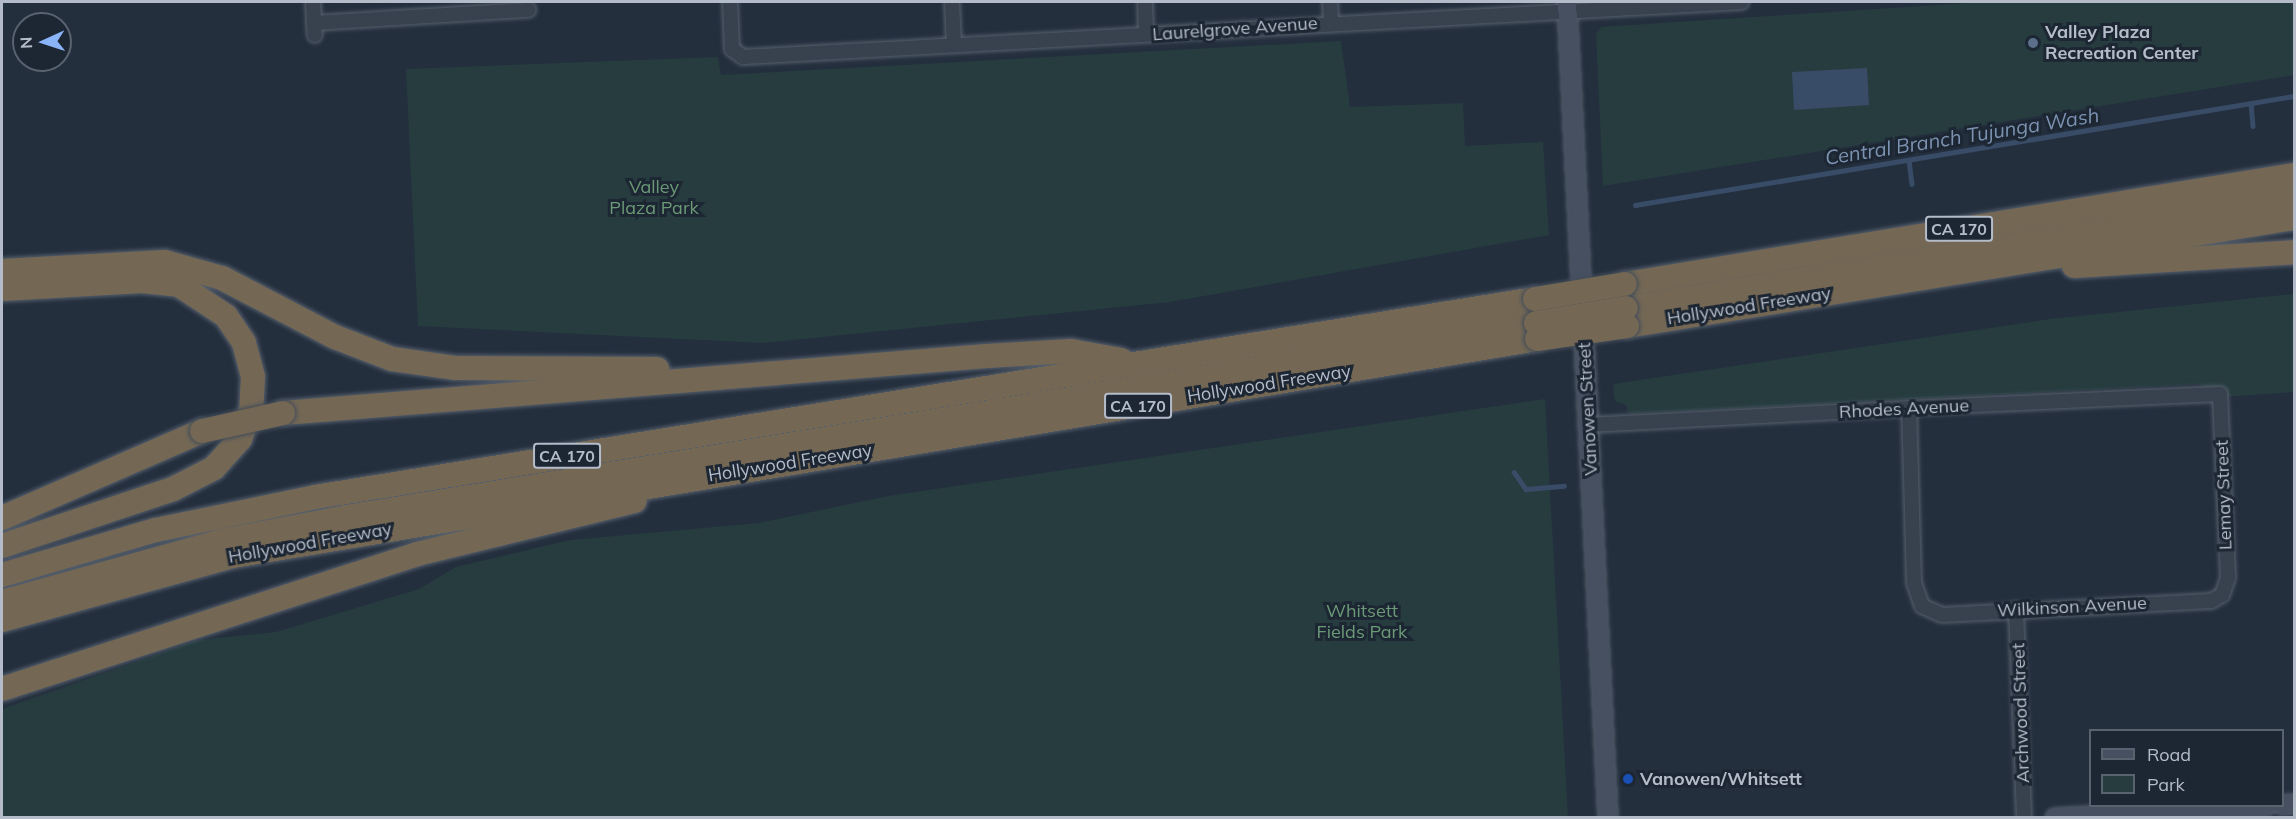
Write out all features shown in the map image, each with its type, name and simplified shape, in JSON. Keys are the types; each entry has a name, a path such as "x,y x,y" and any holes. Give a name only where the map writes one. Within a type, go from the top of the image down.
{"highway":[{"name":"Hollywood Freeway","path":"2,575 156,530 315,497 1139,363 1536,318 1626,304 2295,175"},
{"path":"1626,304 2295,189"},
{"path":"1626,304 2295,199"},
{"name":"Hollywood Freeway","path":"2,620 233,556 738,471 1536,318 1626,304 1988,268 2295,218"},
{"path":"1988,268 2124,265 2295,252"},
{"path":"2,270 181,265 222,278 363,350 424,366 746,374"},
{"path":"2,290 142,281 178,285 226,316 244,343 253,377 245,426 214,468 173,489 2,546"},
{"path":"2,590 150,546 254,522 1536,318"},
{"path":"2,602 222,541 347,517 1536,318"},
{"path":"2,518 202,431 283,413 746,374 1071,351 1139,363"},
{"path":"2,689 417,554 568,520 738,471"}],"main road":[{"name":"Vanowen Street","path":"1567,6 1608,818"},
{"path":"2055,818 2249,807"}],"street":[{"path":"313,2 315,29 530,10"},
{"name":"Laurelgrove Avenue","path":"730,2 732,49 743,57 1331,23 1567,6 1741,2"},
{"path":"952,2 954,44"},
{"path":"1144,2 1146,34"},
{"path":"1330,2 1331,23"},
{"name":"Rhodes Avenue","path":"1588,425 2220,394"},
{"name":"Lemay Street","path":"2220,394 2228,578 2222,595"},
{"name":"Wilkinson Avenue","path":"1910,408 1914,583 1922,606 1942,615 2016,609 2211,601 2222,595"},
{"name":"Archwood Street","path":"2016,609 2024,818"}],"green space":[{"path":"1982,2 2294,2 2294,75 1603,186 1596,34 1601,27"},
{"name":"Valley Plaza Park","path":"1341,41 1350,107 1463,103 1465,146 1543,142 1549,235 1170,302 763,343 418,326 406,69 718,57 721,75"},
{"path":"2294,294 2294,392 2225,397 2199,384 1628,414 1626,405 1615,401 1613,384 2050,319"},
{"name":"Whitsett Fields Park","path":"1545,399 1568,817 2,817 2,709 198,640 276,632 419,589 456,567 570,540 759,523 888,496"}],"water":[{"path":"1867,68 1869,105 1794,110 1792,72"}],"waterway":[{"name":"Central Branch Tujunga Wash","path":"1635,205 2294,96"},
{"path":"2251,103 2253,126"},
{"path":"1909,160 1912,184"},
{"path":"1514,472 1526,489 1564,486"}],"place":[{"name":"Valley Plaza Recreation Center","path":"2033,43"},
{"name":"Vanowen/Whitsett","path":"1628,779"}]}
